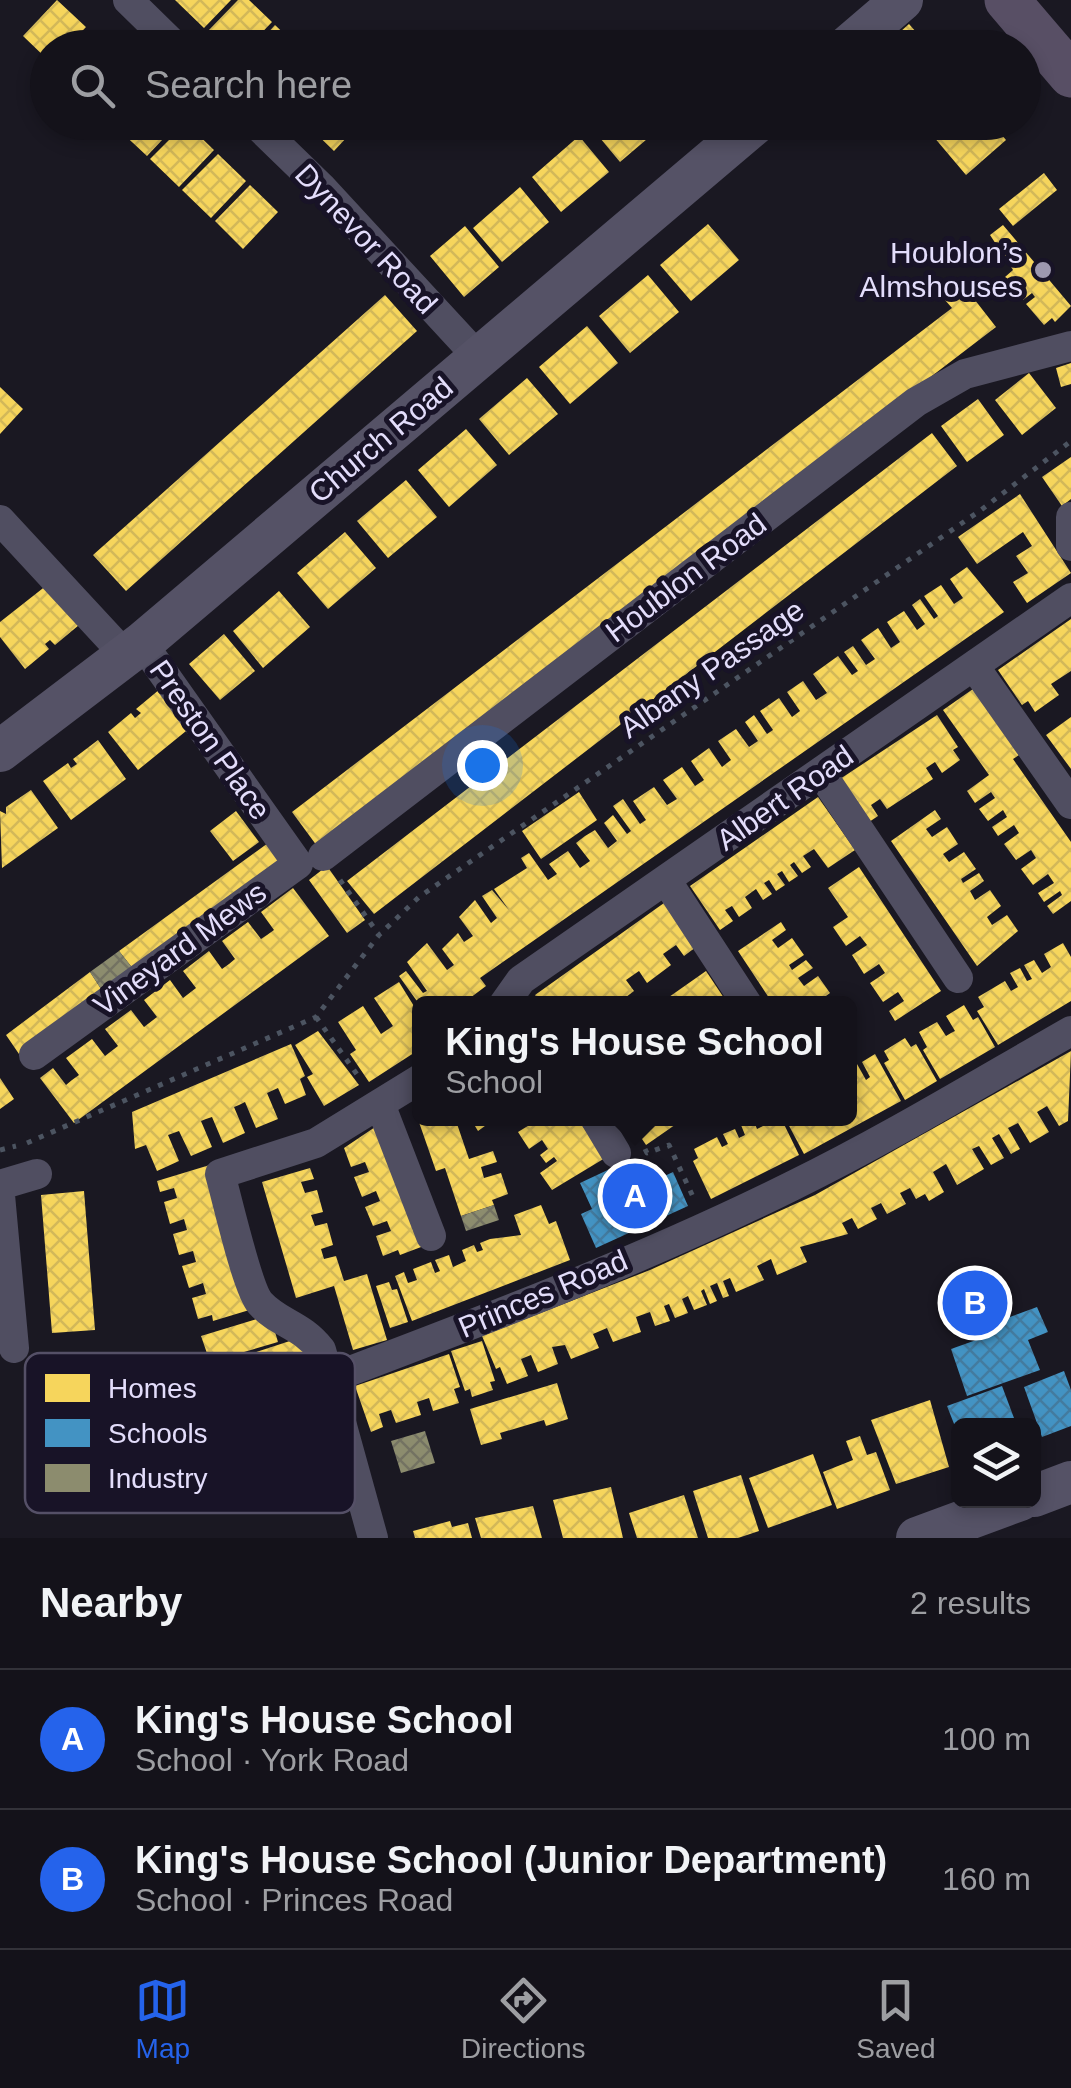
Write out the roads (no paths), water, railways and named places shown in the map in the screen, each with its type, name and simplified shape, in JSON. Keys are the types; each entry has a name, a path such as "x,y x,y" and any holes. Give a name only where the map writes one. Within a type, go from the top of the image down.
{"main road":[{"path":"867,30 902,0"},
{"path":"1007,0 1033,30"},
{"path":"1041,40 1071,75"},
{"name":"Church Road","path":"0,751 134,650 736,140"},
{"path":"1041,1493 1071,1482"},
{"path":"917,1538 998,1508"}],"street":[{"path":"128,0 159,30"},
{"name":"Dynevor Road","path":"273,140 478,357"},
{"name":"Houblon Road","path":"324,856 916,402 965,374 1071,346"},
{"path":"1071,517 1071,546"},
{"name":"Preston Place","path":"0,520 134,650 278,836"},
{"name":"Albert Road","path":"512,996 521,980 1071,598"},
{"path":"974,666 1071,804"},
{"path":"820,773 958,978"},
{"name":"Vineyard Mews","path":"34,1055 298,864 278,836"},
{"path":"666,880 742,996"},
{"name":"Princes Road","path":"355,1368 501,1314 706,1225 933,1114 1071,1031"},
{"path":"322,1353 305,1329 284,1321 257,1301 220,1174 316,1143 412,1084"},
{"path":"379,1104 431,1236"},
{"path":"599,1126 616,1153"},
{"path":"0,1185 36,1174"},
{"path":"0,1195 14,1348"},
{"path":"355,1473 373,1538"}],"place":[{"name":"Houblon’s Almshouses","path":"1043,270"},
{"name":"King's House School","path":"635,1196"},
{"name":"King's House School (Junior Department)","path":"975,1303"}]}
